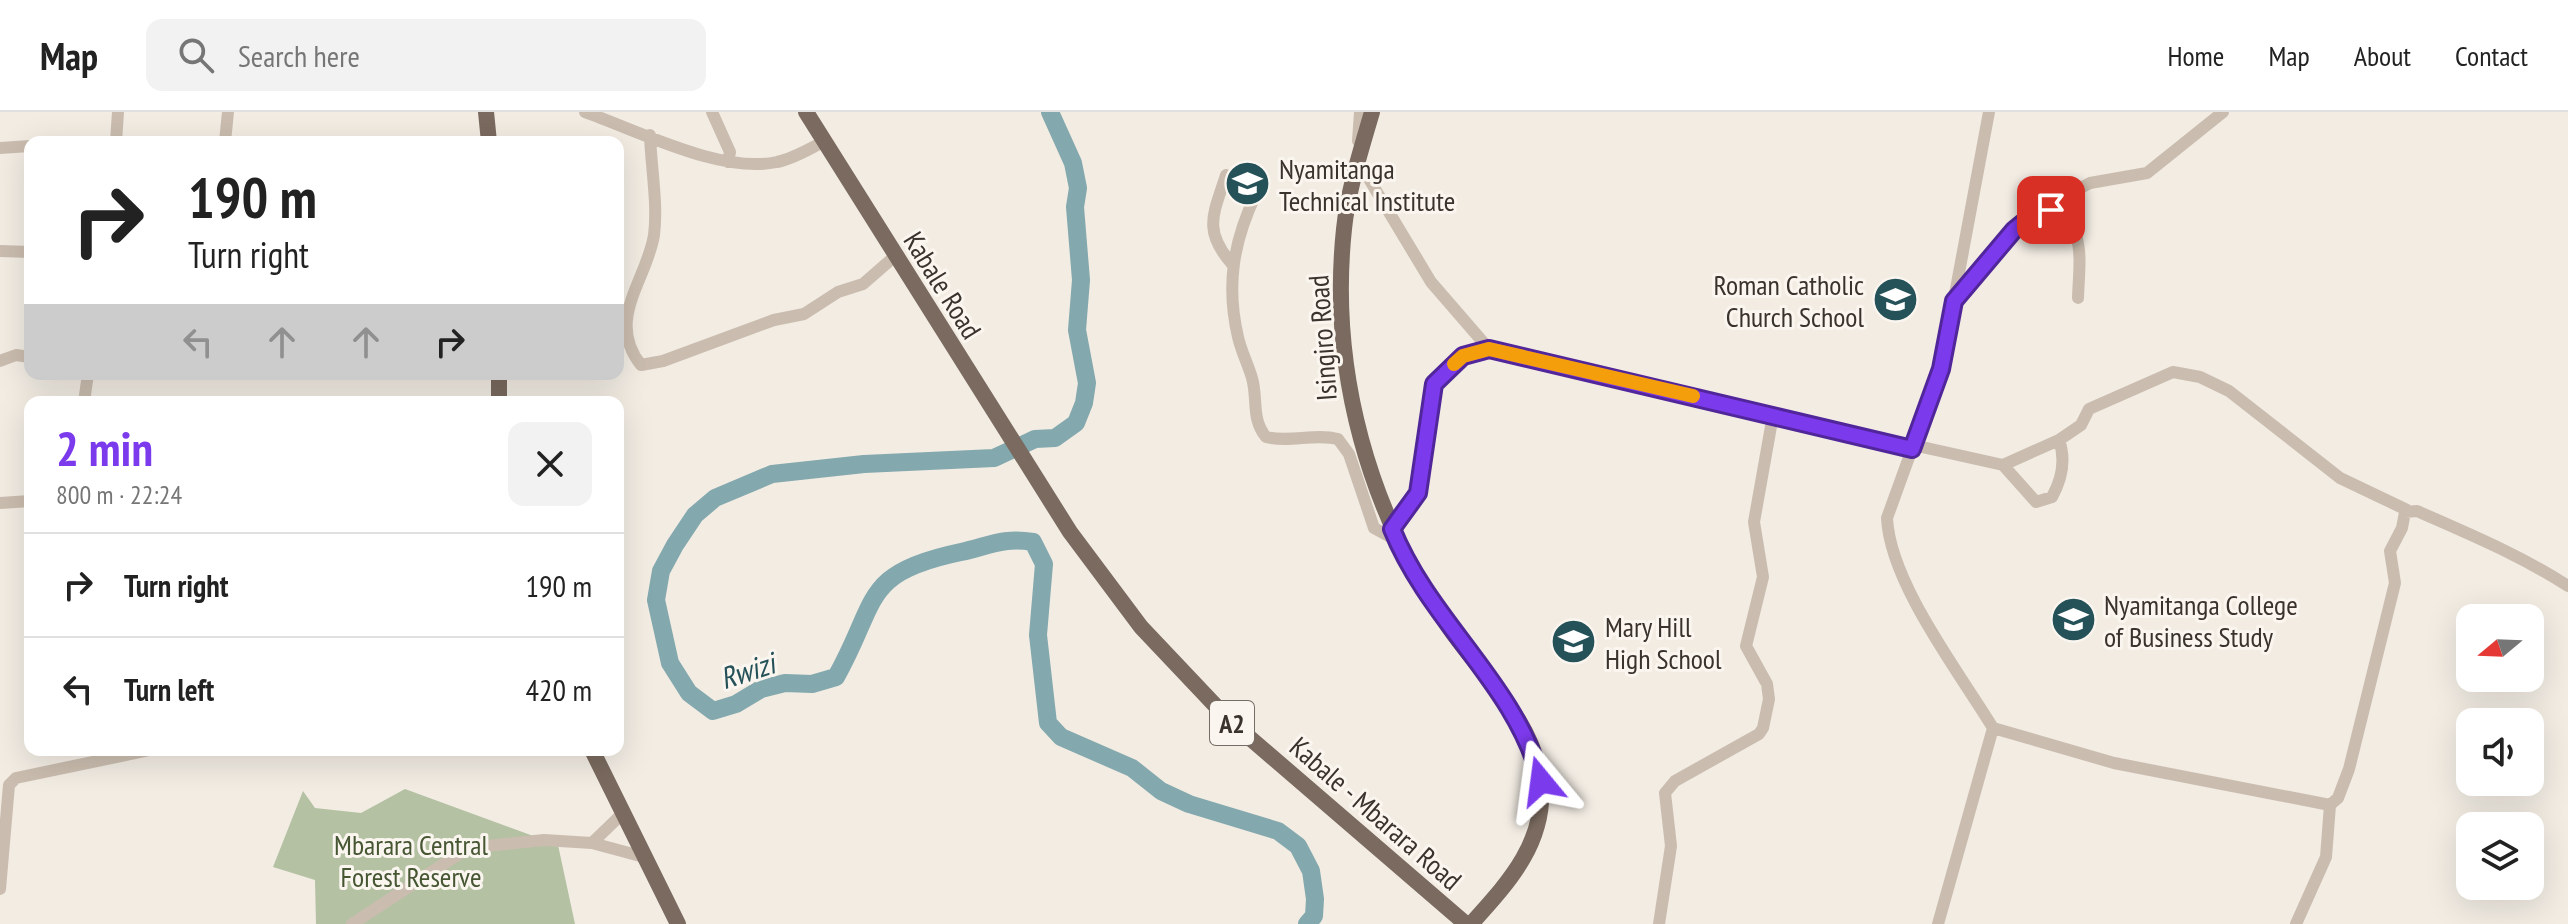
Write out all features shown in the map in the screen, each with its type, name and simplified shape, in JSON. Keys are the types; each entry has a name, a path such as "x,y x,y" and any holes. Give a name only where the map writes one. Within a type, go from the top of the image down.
{"main road":[{"path":"486,112 488,136"},
{"name":"Kabale Road","path":"806,112 1039,484"},
{"name":"Isingiro Road","path":"1372,112 1357,163 1344,228 1344,366 1356,424 1394,534 1451,631 1517,715 1533,751 1541,781 1541,813 1526,857 1468,924"},
{"name":"Kabale - Mbarara Road","path":"1039,484 1109,586 1173,664 1229,720 1468,924"},
{"path":"595,756 678,924"}],"street":[{"path":"116,136 118,112"},
{"path":"226,136 228,112"},
{"path":"585,112 694,153 728,162 778,162 823,142"},
{"path":"712,112 730,152 728,162"},
{"path":"1360,112 1357,163 1431,282 1489,349"},
{"path":"1989,112 1941,369 1887,518 1888,540 1910,592 1993,728 2114,763 2330,805"},
{"path":"1954,301 2014,230 2040,209 2090,183 2147,173 2223,112"},
{"path":"650,135 654,233 635,282 626,327 628,342 641,365 663,361 762,323 804,314 838,292 863,284 894,257"},
{"path":"0,148 24,146"},
{"path":"1226,175 1211,223 1214,238 1232,264"},
{"path":"1256,194 1244,219 1232,264 1230,296 1238,340 1253,382 1261,430 1275,439 1327,436 1338,439 1349,454 1374,528 1394,534 1418,493 1434,384 1463,356 1489,349 2003,465 2059,440 2081,425 2089,409 2173,372 2200,377 2229,391 2340,478 2407,510 2485,539 2529,561 2568,586"},
{"path":"2040,209 2065,218 2076,229 2080,243 2078,298"},
{"path":"0,251 24,252"},
{"path":"0,361 16,355 24,356"},
{"path":"1659,924 1671,846 1665,793 1675,781 1759,734 1766,719 1767,684 1746,646 1746,634 1763,577 1754,522 1773,415"},
{"path":"2003,465 2036,502 2052,497 2063,465 2059,440"},
{"path":"0,503 24,501"},
{"path":"2296,924 2326,857 2330,805 2338,798 2349,769 2395,583 2390,551 2407,510"},
{"path":"1938,924 1993,728"},
{"path":"0,889 9,785 16,778 121,756"},
{"path":"592,843 623,813"},
{"path":"352,924 468,848 544,840 592,843 644,857"}],"green space":[{"name":"Mbarara Central Forest Reserve","path":"405,789 558,845 575,924 316,924 315,880 273,867 303,791 315,808 361,813"}],"waterway":[{"name":"Rwizi","path":"1050,112 1073,163 1078,188 1075,207 1081,280 1077,330 1087,383 1084,403 1076,423 1055,438 1035,439 994,458 864,464 772,474 715,498 695,515 661,571 656,600 670,663 689,693 713,711 736,704 761,689 785,683 812,684 836,677 868,610 888,581 928,560 1004,541 1033,542 1044,564 1038,635 1048,723 1061,737 1132,768 1161,791 1189,804 1278,831 1298,846 1311,871 1315,899 1314,916 1307,924"}],"slow traffic":[{"path":"1454,364 1463,356 1489,349 1548,360 1693,396"}],"place":[{"name":"Nyamitanga Technical Institute","path":"1248,184"},
{"name":"Roman Catholic Church School","path":"1895,300"},
{"name":"Nyamitanga College of Business Study","path":"2073,620"},
{"name":"Mary Hill High School","path":"1574,642"}],"route":[{"path":"1541,781 1533,751 1517,715 1451,631 1418,581 1392,529 1418,493 1430,394 1440,376 1463,356 1489,349 1548,360 1912,449 1941,369 1954,301 2014,230 2040,209 2051,210"}]}
